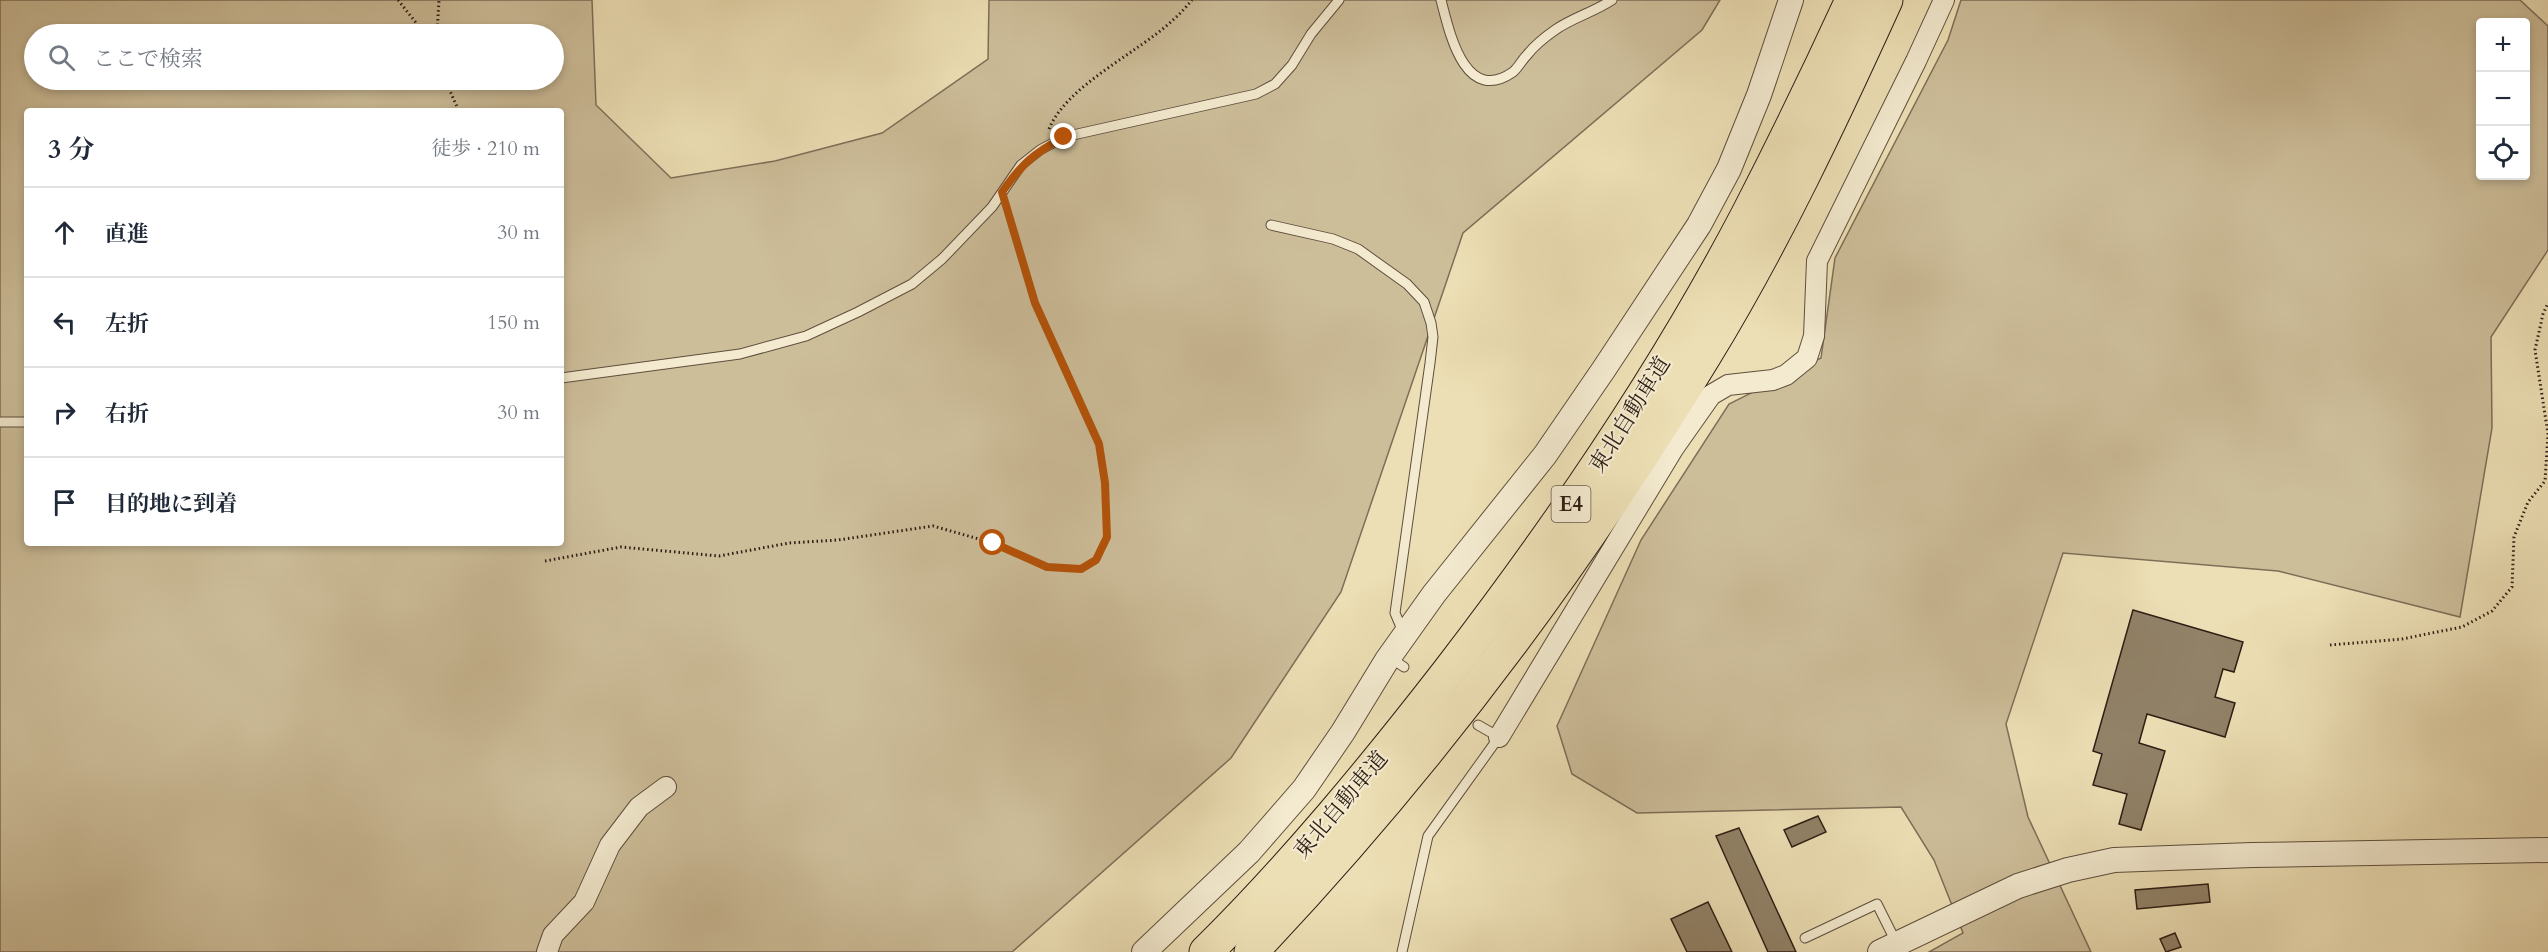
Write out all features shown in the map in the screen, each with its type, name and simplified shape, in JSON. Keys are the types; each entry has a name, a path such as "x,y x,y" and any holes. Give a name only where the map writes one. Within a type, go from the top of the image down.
{"highway":[{"name":"東北自動車道","path":"1206,952 1263,895 1410,721 1500,604 1589,479 1679,334 1747,217 1852,0"},
{"name":"東北自動車道","path":"1251,952 1351,842 1435,742 1528,620 1616,494 1706,354 1773,233 1843,94 1886,0"}],"street":[{"path":"1144,952 1249,852 1304,789 1343,732 1397,662 1404,635 1545,454 1699,225 1729,168 1759,95 1791,0"},
{"path":"1499,737 1673,449 1711,395 1728,385 1773,380 1786,375 1806,358 1814,336 1817,261 1944,0"},
{"path":"547,952 553,935 584,902 610,845 639,807 666,788"},
{"path":"1888,948 2018,886 2068,870 2114,860 2548,850"}],"lane":[{"path":"564,378 740,354 806,336 912,284 949,252 992,207 1021,165 1040,150 1064,137 1256,94 1275,84 1292,65 1322,19 1339,0"},
{"path":"1441,0 1461,63 1483,79 1497,80 1514,72 1529,52 1555,30 1612,0"},
{"path":"1271,225 1333,239 1358,249 1407,284 1424,302 1431,323 1432,345 1395,614 1404,635"},
{"path":"0,422 24,422"},
{"path":"1402,952 1428,836 1499,737 1478,725"},
{"path":"1805,938 1876,904 1888,948"}],"path":[{"path":"398,0 417,24"},
{"path":"438,24 439,0"},
{"path":"1040,150 1055,114 1079,92 1173,21 1192,0"},
{"path":"450,90 458,108"},
{"path":"544,561 621,547 719,556 789,543 838,540 933,526 993,543 1047,567 1081,569 1096,560 1107,537 1105,483 1099,444 1035,303 1002,192"},
{"path":"2330,645 2402,639 2462,627 2492,611 2512,587 2514,537 2528,502 2546,481 2548,434 2535,350 2543,314 2548,303"}],"shaded area":[{"path":"0,0 592,0 596,105 671,178 775,161 882,133 988,59 989,0 1720,0 1702,30 1463,233 1341,592 1231,758 1012,952 0,952"},
{"path":"1961,0 2520,0 2548,26 2548,250 2491,337 2492,428 2460,617 2278,571 2063,553 2006,724 2028,817 2091,952 1929,952 1963,933 1934,860 1901,807 1637,813 1572,774 1557,726 1641,540 1729,404 1821,358 1835,258 1948,40"}],"building":[{"path":"2133,610 2243,642 2234,672 2223,669 2215,697 2235,703 2225,737 2147,714 2139,743 2165,751 2141,830 2119,824 2127,794 2093,785 2102,754 2093,751"},
{"path":"1818,816 1826,832 1792,847 1784,830"},
{"path":"1739,828 1796,952 1768,952 1716,836"},
{"path":"2208,884 2210,902 2137,909 2135,890"},
{"path":"1708,902 1732,952 1687,952 1671,919"},
{"path":"2175,933 2181,947 2166,952 2160,939"}],"route":[{"path":"993,543 1047,567 1081,569 1096,560 1107,537 1105,483 1099,444 1090,419 1035,303 1002,192 1021,165 1040,150 1064,137"}]}
